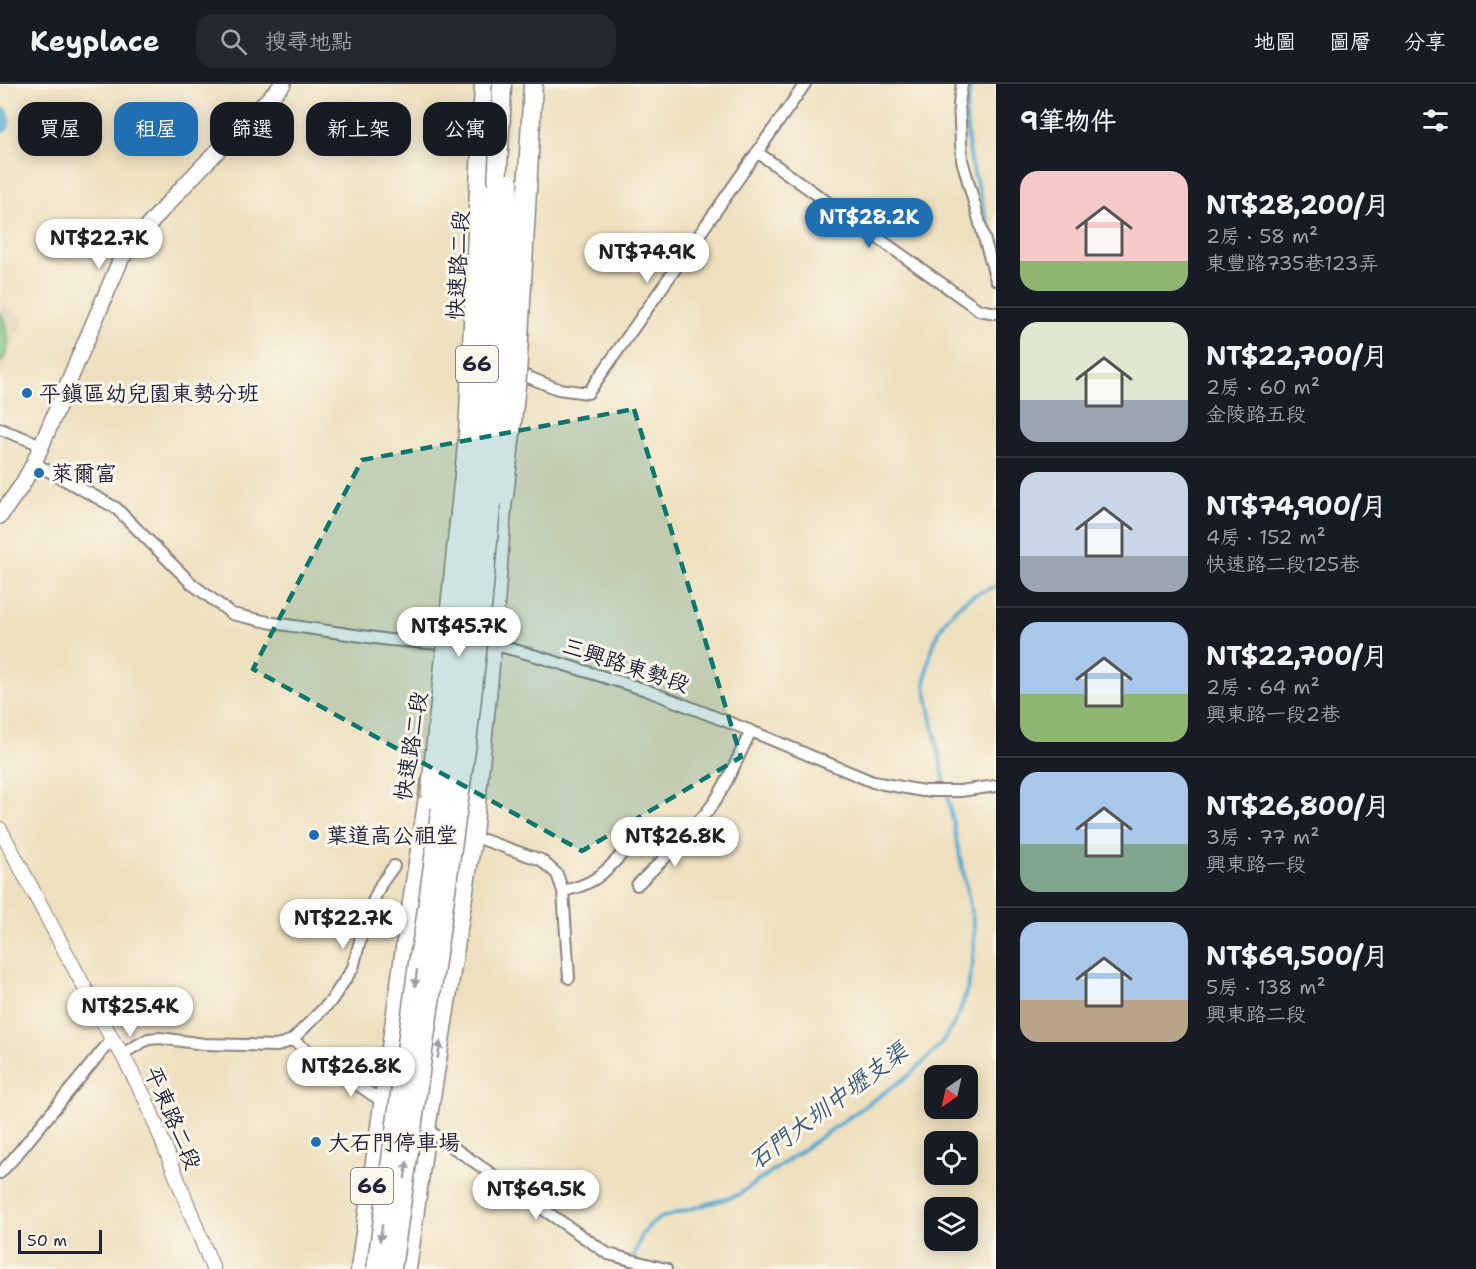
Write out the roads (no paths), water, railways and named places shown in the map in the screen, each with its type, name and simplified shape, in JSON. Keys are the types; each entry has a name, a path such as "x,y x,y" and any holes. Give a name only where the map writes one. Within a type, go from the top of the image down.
{"main road":[{"path":"0,516 34,463 121,259 183,187 283,84"},
{"path":"432,932 422,877 468,436 484,84"},
{"name":"快速路二段","path":"360,1269 451,644 473,450 492,84"},
{"name":"66","path":"392,1269 432,932 483,417 502,84"},
{"name":"66","path":"376,1269 418,956 432,932 468,742 502,378 513,84"},
{"name":"66","path":"407,1269 426,1129 474,834 492,646 512,378 526,84"},
{"path":"432,932 471,799 517,376 533,84"}],"street":[{"path":"523,375 558,389 588,393 804,84"},
{"path":"962,84 959,103 962,160 996,280"},
{"path":"757,152 979,310 996,313"},
{"path":"0,429 42,446"},
{"name":"三興路東勢段","path":"34,463 117,508 192,584 232,614 273,623 389,640 499,646 646,690 873,782 923,791 960,791 996,786"},
{"path":"564,891 578,888 600,877 642,834 658,831 683,831 699,822 717,799 751,731"},
{"name":"平東路二段","path":"0,829 146,1100 213,1269"},
{"path":"637,885 679,844 683,831"},
{"path":"484,840 541,860 557,874 564,891 569,978"},
{"path":"122,1054 154,1038 204,1044 277,1046 292,1040 331,1001 353,968 366,917 381,884 394,866"},
{"path":"0,1173 112,1039"},
{"path":"292,1040 608,1254 666,1269"}],"waterway":[{"name":"石門大圳中壢支渠","path":"971,84 966,113 971,163 996,254"},
{"path":"0,117 0,123"},
{"name":"石門大圳中壢支渠","path":"629,1269 641,1236 649,1226 660,1218 738,1195 908,1076 938,1047 955,1021 962,1006 971,973 974,925 925,686 929,659 944,622 962,603 996,586"}],"place":[{"name":"平鎮區幼兒園東勢分班","path":"27,393"},
{"name":"萊爾富","path":"39,473"},
{"name":"葉道高公祖堂","path":"314,835"},
{"name":"大石門停車場","path":"316,1142"}]}
